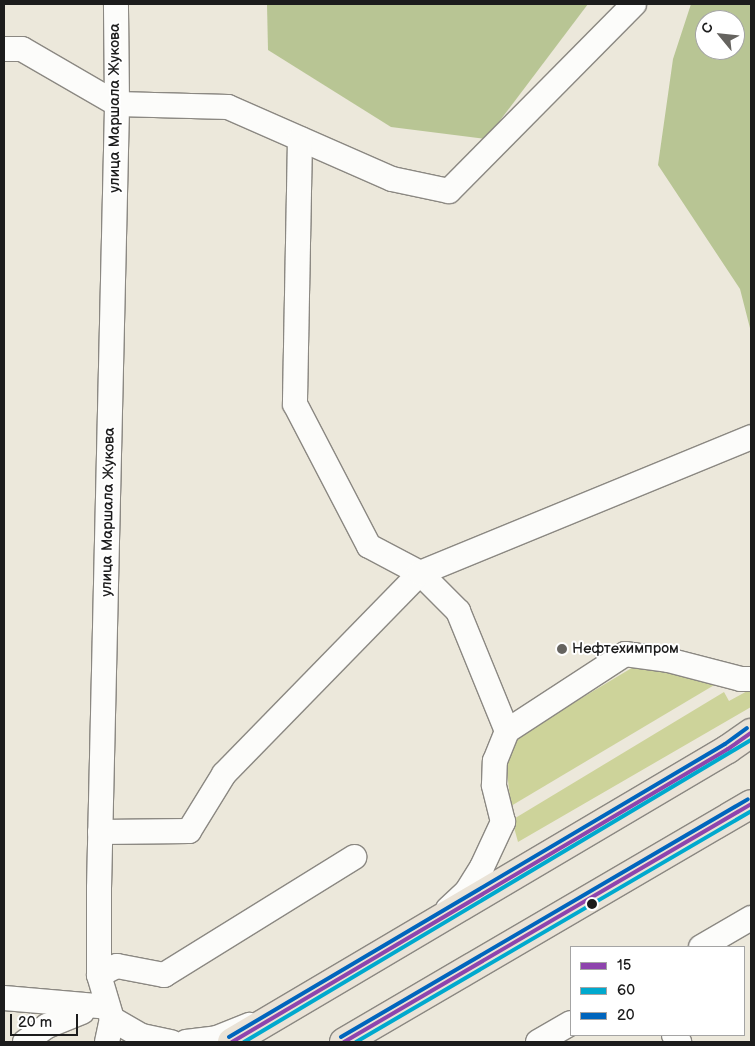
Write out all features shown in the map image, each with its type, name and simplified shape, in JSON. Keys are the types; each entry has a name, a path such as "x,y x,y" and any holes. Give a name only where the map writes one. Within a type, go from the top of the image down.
{"main road":[{"path":"232,1042 431,926 751,733"},
{"path":"344,1042 751,804"}],"street":[{"name":"улица Маршала Жукова","path":"110,1013 99,975 100,832 117,104 116,4"},
{"path":"4,49 22,49 117,104 228,107 392,179 449,191 634,4"},
{"path":"300,139 295,404 369,546 420,573 458,611 507,730"},
{"path":"100,832 189,831 224,774 420,573 751,437"},
{"path":"431,926 467,891 482,868 503,822 494,785 496,761 507,730 625,654 668,660 741,679 751,678"},
{"path":"99,975 117,966 164,975 354,857"},
{"path":"703,946 751,918"},
{"path":"4,998 110,1013 142,1036 171,1042"},
{"path":"186,1042 217,1038 296,1006"},
{"path":"25,1042 47,1026 82,1012"},
{"path":"108,1042 110,1013"},
{"path":"538,1042 570,1024"}],"green space":[{"path":"267,4 588,4 486,139 391,127 268,50"},
{"path":"691,4 751,4 751,332 740,289 658,165 673,59"},
{"path":"635,666 721,681 511,806 507,772 509,755 520,735"},
{"path":"751,689 751,707 518,842 512,820 724,692 729,701"}],"transit line":[{"name":"20","path":"229,1037 725,744 747,728"},
{"name":"15","path":"232,1042 728,749 751,733"},
{"name":"60","path":"244,1042 751,740"},
{"name":"20","path":"341,1037 748,799"},
{"name":"15","path":"344,1042 751,804"},
{"name":"60","path":"356,1042 751,811"}],"place":[{"name":"Нефтехимпром","path":"562,649"}]}
